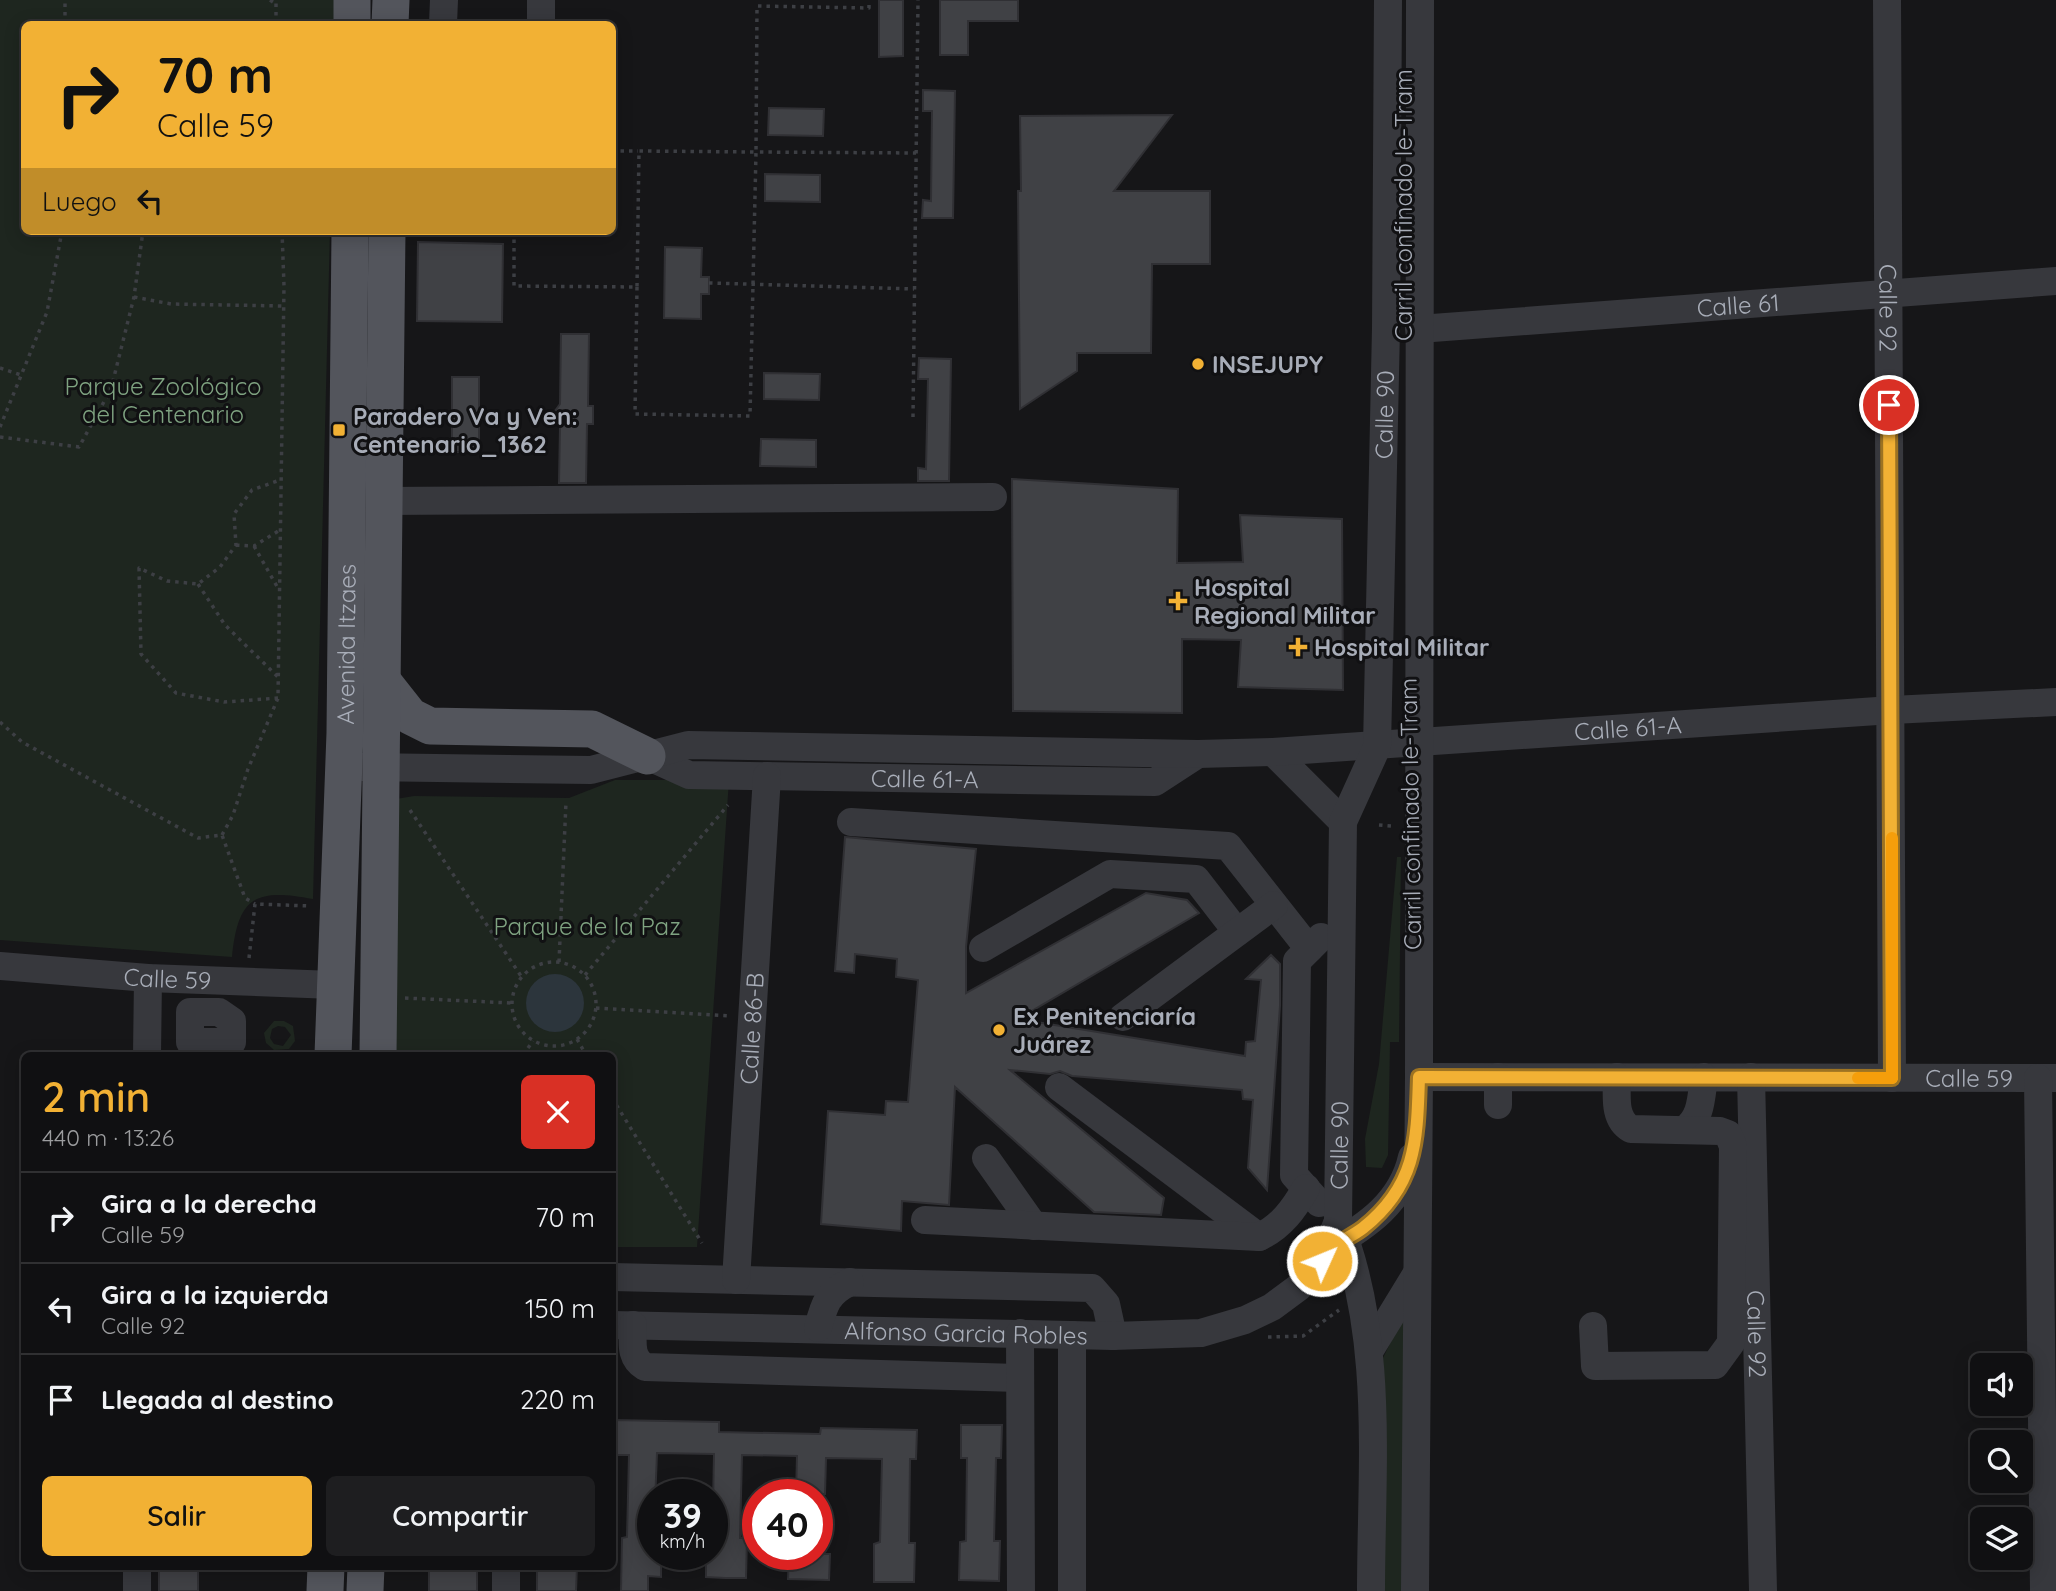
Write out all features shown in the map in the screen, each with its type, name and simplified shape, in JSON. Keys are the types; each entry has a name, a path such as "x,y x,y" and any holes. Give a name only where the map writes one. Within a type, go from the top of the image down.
{"main road":[{"path":"352,0 352,21"},
{"path":"390,21 391,0"},
{"name":"Avenida Itzaes","path":"350,235 371,481 380,678 378,1042"},
{"name":"Avenida Itzaes","path":"333,1052 342,767 371,481 387,235"},
{"path":"380,678 410,716 430,726 592,729 647,756"},
{"path":"334,985 357,993 378,1042"},
{"path":"326,1570 326,1591"},
{"path":"365,1591 366,1570"}],"street":[{"path":"443,21 444,0"},
{"path":"541,0 541,21"},
{"name":"Calle 90","path":"1371,1591 1370,1350 1351,1252 1338,1236 1339,920 1343,822 1377,747 1386,328 1388,0"},
{"name":"Carril confinado Ie-Tram","path":"1405,0 1402,334 1408,694 1416,743"},
{"name":"Calle 90","path":"1416,743 1420,0"},
{"name":"Calle 92","path":"1887,0 1892,1078"},
{"name":"Calle 61","path":"1419,329 2056,281"},
{"path":"371,481 993,497"},
{"name":"Calle 61-A","path":"342,767 591,770 688,745 1198,754 1273,752 1377,747 1892,709 2056,702"},
{"path":"1415,1591 1419,1077 1416,743"},
{"path":"1273,752 1343,822"},
{"name":"Calle 61-A","path":"647,756 689,775 1155,782 1198,754"},
{"name":"Calle 86-B","path":"736,1280 768,776"},
{"path":"851,822 1228,846 1309,949"},
{"path":"983,948 1110,874 1196,879 1237,932"},
{"path":"1123,1017 1274,905"},
{"path":"1338,1236 1306,1188 1294,1175 1297,961 1339,920"},
{"name":"Calle 59","path":"0,966 148,978 334,985"},
{"path":"147,1052 148,978"},
{"path":"148,1018 190,1019"},
{"name":"Calle 59","path":"1419,1077 2047,1078"},
{"path":"1498,1077 1498,1105"},
{"path":"1593,1326 1595,1366 1715,1365 1744,1343 1733,1146 1728,1134 1720,1131 1630,1129 1623,1125 1618,1110 1617,1077"},
{"path":"1684,1130 1691,1125 1700,1109 1704,1077"},
{"name":"Calle 92","path":"1751,1077 1744,1343 1763,1591"},
{"path":"2044,1591 2047,1078"},
{"path":"1059,1087 1259,1237"},
{"name":"Alfonso Garcia Robles","path":"623,1325 1114,1336 1201,1333 1245,1320 1272,1307 1299,1287 1322,1261 1338,1236 1371,1221 1396,1196 1407,1174 1418,1125"},
{"path":"986,1158 1034,1226"},
{"path":"925,1220 1259,1237 1273,1230 1287,1216 1306,1188"},
{"path":"1370,1350 1417,1273"},
{"name":"Alfonso Garcia Robles","path":"616,1277 1092,1288 1106,1304 1114,1336"},
{"name":"Alfonso Garcia Robles","path":"818,1328 827,1299 834,1289 850,1282"},
{"path":"623,1325 636,1362 645,1367 1020,1378"},
{"path":"888,1376 889,1330"},
{"path":"1020,1334 1021,1591"},
{"path":"1072,1335 1072,1591"},
{"path":"137,1570 137,1591"},
{"path":"506,1570 506,1591"}],"path":[{"path":"65,0 65,21"},
{"path":"270,0 276,2 276,21"},
{"path":"639,151 635,414 751,416 757,6 869,8 869,0"},
{"path":"913,417 918,0"},
{"path":"616,151 916,153"},
{"path":"0,427 47,312 60,235"},
{"path":"0,437 79,447 111,389 134,297 142,235"},
{"path":"282,235 284,306 278,698 248,769 233,815 222,835 245,898 255,904 313,906"},
{"path":"514,235 514,286 637,287"},
{"path":"709,283 914,289"},
{"path":"134,297 171,304 284,306"},
{"path":"0,368 21,375"},
{"path":"278,698 224,702 176,693 141,654 139,568 167,581 198,584 220,567 236,545 234,514 252,490 281,480"},
{"path":"236,545 254,546 280,530"},
{"path":"254,546 279,592"},
{"path":"198,584 225,625 278,677"},
{"path":"0,722 22,742 198,838 222,835"},
{"path":"404,800 522,976"},
{"path":"559,962 566,802"},
{"path":"585,975 728,805"},
{"path":"1379,825 1391,826"},
{"path":"248,958 255,904"},
{"path":"559,962 576,967 585,975 594,989 596,1008 588,1030 577,1040 555,1046 533,1041 516,1024 511,1003 513,992 522,976 535,966 559,962"},
{"path":"393,997 511,1003"},
{"path":"596,1008 752,1017"},
{"path":"577,1040 584,1052"},
{"path":"525,1052 533,1041"},
{"path":"554,1052 555,1046"},
{"path":"616,1104 702,1243"},
{"path":"1268,1337 1303,1336 1347,1305"}],"green space":[{"name":"Parque Zoológico del Centenario","path":"0,0 334,0 334,21 21,21 21,235 330,235 313,899 277,895 253,901 239,921 232,957 0,940"},
{"name":"Parque de la Paz","path":"615,780 729,780 697,1247 616,1247 616,1052 387,1052 396,799 414,796 569,798"},
{"path":"1397,857 1401,857 1399,1042 1390,1042 1388,1155 1382,1168 1366,1167 1365,1139 1379,1064"},
{"path":"274,1021 284,1021 293,1026 295,1041 289,1049 274,1050 266,1043 264,1033","holes":["285,1027 291,1035 283,1046 274,1044 270,1038 272,1029"]},
{"path":"1403,1317 1407,1382 1405,1591 1385,1591 1383,1358"}],"shaded area":[{"path":"549,974 561,974 576,982 584,997 584,1009 576,1024 561,1032 549,1032 534,1024 526,1009 526,997 534,982"}],"building":[{"path":"879,0 903,0 903,56 879,57"},
{"path":"940,0 1018,0 1018,21 968,21 968,55 940,55"},
{"path":"923,90 955,91 953,218 922,218 923,200 931,201 932,111 923,111"},
{"path":"769,108 824,109 823,136 768,135"},
{"path":"1172,115 1114,191 1210,191 1210,264 1152,264 1151,353 1077,353 1077,371 1020,409 1020,116"},
{"path":"765,174 820,175 820,202 765,201"},
{"path":"418,242 503,244 502,322 417,321"},
{"path":"665,247 702,248 701,277 709,277 709,294 701,294 701,319 664,318"},
{"path":"561,334 589,334 588,406 593,406 593,424 587,424 586,483 559,483 560,427 552,415 560,404"},
{"path":"919,358 951,359 949,481 918,481 918,468 926,469 928,379 918,379"},
{"path":"764,373 820,374 819,400 764,399"},
{"path":"452,377 479,377 479,452 452,452"},
{"path":"761,439 816,440 816,467 760,466"},
{"name":"Hospital Regional Militar","path":"1012,479 1178,489 1177,563 1243,562 1240,515 1342,519 1343,690 1238,687 1241,640 1182,639 1182,713 1013,711"},
{"name":"Ex Penitenciaría Juárez","path":"845,837 976,849 966,947 966,993 1146,893 1187,900 1199,913 1018,1019 1245,1056 1246,1042 1255,1041 1261,980 1246,979 1271,955 1280,964 1280,1006 1267,1190 1248,1168 1253,1100 1243,1099 1242,1090 1072,1076 1060,1071 1050,1074 1010,1070 1164,1198 1161,1215 1094,1212 955,1087 949,1205 902,1201 901,1231 821,1224 828,1111 885,1115 886,1101 908,1102 918,980 896,977 897,959 855,954 854,973 835,971"},
{"path":"616,1420 719,1422 719,1432 820,1434 821,1428 917,1430 916,1459 910,1459 909,1543 915,1543 914,1582 874,1582 874,1544 880,1542 882,1459 826,1458 825,1479 796,1479 797,1456 742,1455 740,1538 742,1570 746,1570 746,1578 706,1577 706,1570 728,1570 728,1479 714,1479 714,1454 657,1453 656,1479 637,1479 637,1570 661,1570 661,1577 648,1576 648,1591 621,1591 622,1538 627,1537 629,1455 616,1455"},
{"path":"961,1425 1002,1425 1001,1458 996,1458 994,1541 1000,1541 999,1581 959,1580 960,1542 966,1541 967,1458 961,1458"},
{"path":"159,1570 198,1570 198,1591 159,1591"},
{"path":"429,1570 477,1570 477,1591 429,1591"},
{"path":"537,1570 577,1570 576,1591 537,1591"},
{"path":"788,1570 829,1570 829,1580 788,1579"}],"slow traffic":[{"path":"1858,1078 1892,1078 1892,838"}],"place":[{"name":"INSEJUPY","path":"1198,364"},
{"name":"Paradero Va y Ven: Centenario_1362","path":"339,430"},
{"name":"Hospital Regional Militar","path":"1178,601"},
{"name":"Hospital Militar","path":"1298,647"},
{"name":"Ex Penitenciaría Juárez","path":"999,1030"}],"route":[{"path":"1322,1261 1330,1247 1360,1230 1381,1213 1402,1185 1411,1162 1418,1125 1419,1077 1892,1078 1889,405"}]}
